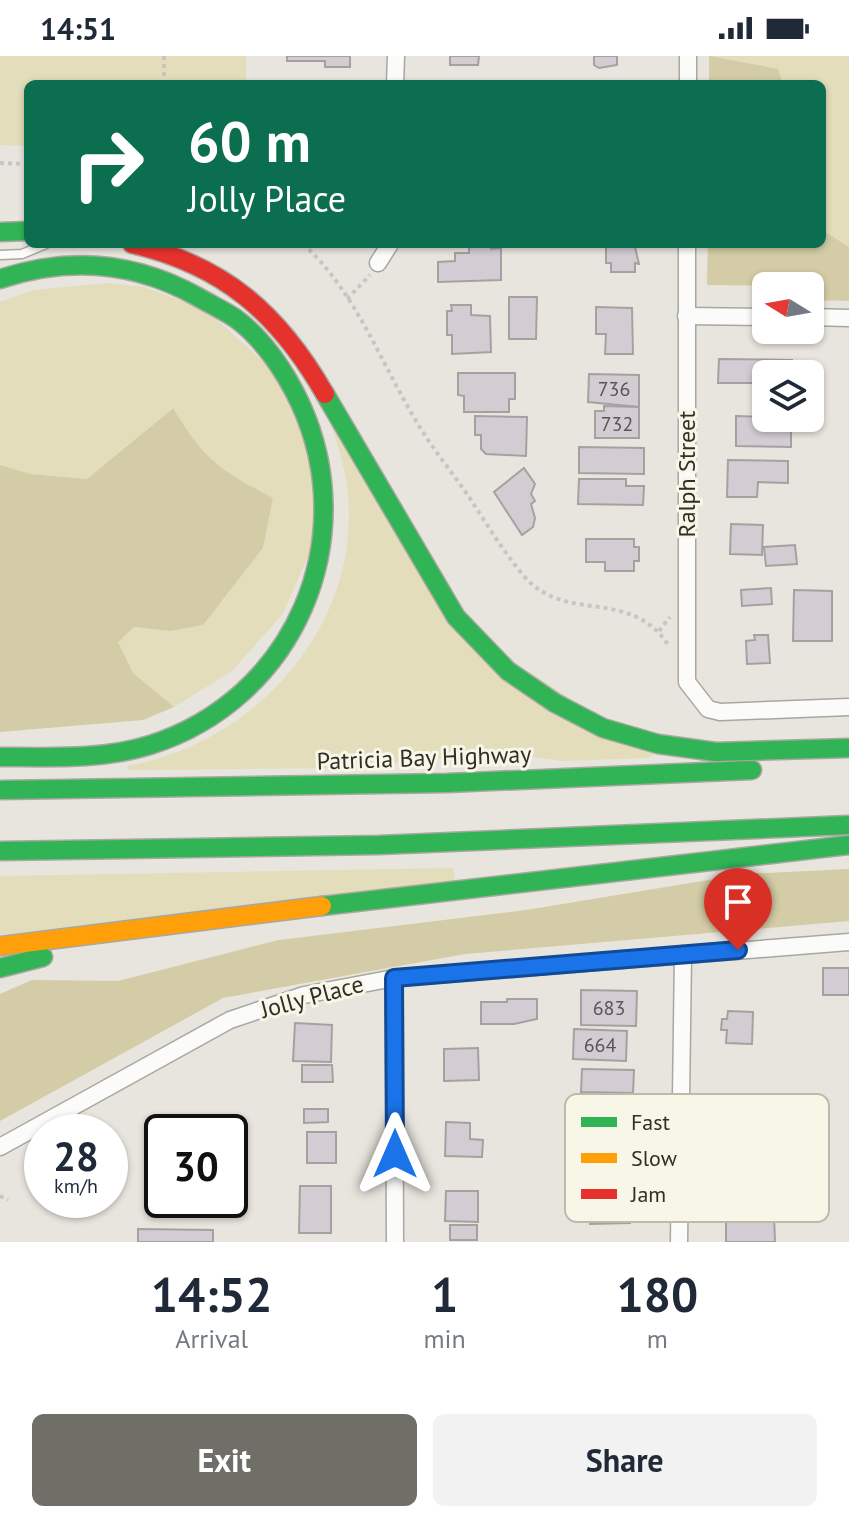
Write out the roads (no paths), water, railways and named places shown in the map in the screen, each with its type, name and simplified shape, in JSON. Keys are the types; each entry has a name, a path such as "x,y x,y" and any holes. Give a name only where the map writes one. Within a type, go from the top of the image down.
{"highway":[{"path":"0,232 24,231"},
{"path":"146,248 182,258 214,274 260,305 281,326 299,349 456,617 508,671 555,703 603,728 658,744 716,752 849,748"},
{"path":"0,279 46,266 112,266 149,272 191,288 223,308 251,331 285,368 309,413 320,448 328,520 319,569 296,630 276,659 232,703 191,728 133,750 71,757 0,757"},
{"name":"Patricia Bay Highway","path":"0,790 447,783 849,765"},
{"path":"0,851 394,845 849,825"},
{"path":"0,946 675,863 849,845"},
{"path":"0,968 64,953 104,935"}],"street":[{"path":"395,80 396,56"},
{"path":"688,56 688,80"},
{"path":"378,263 387,248"},
{"name":"Ralph Street","path":"687,248 687,682 708,709 720,712 849,707"},
{"path":"686,316 752,317"},
{"path":"824,317 849,318"},
{"name":"Jolly Place","path":"0,1147 230,1020 304,995 394,978 849,942"},
{"path":"681,1094 683,954"},
{"path":"394,978 395,1242"},
{"path":"679,1222 679,1242"}],"lane":[{"path":"0,255 22,254 36,248"}]}
